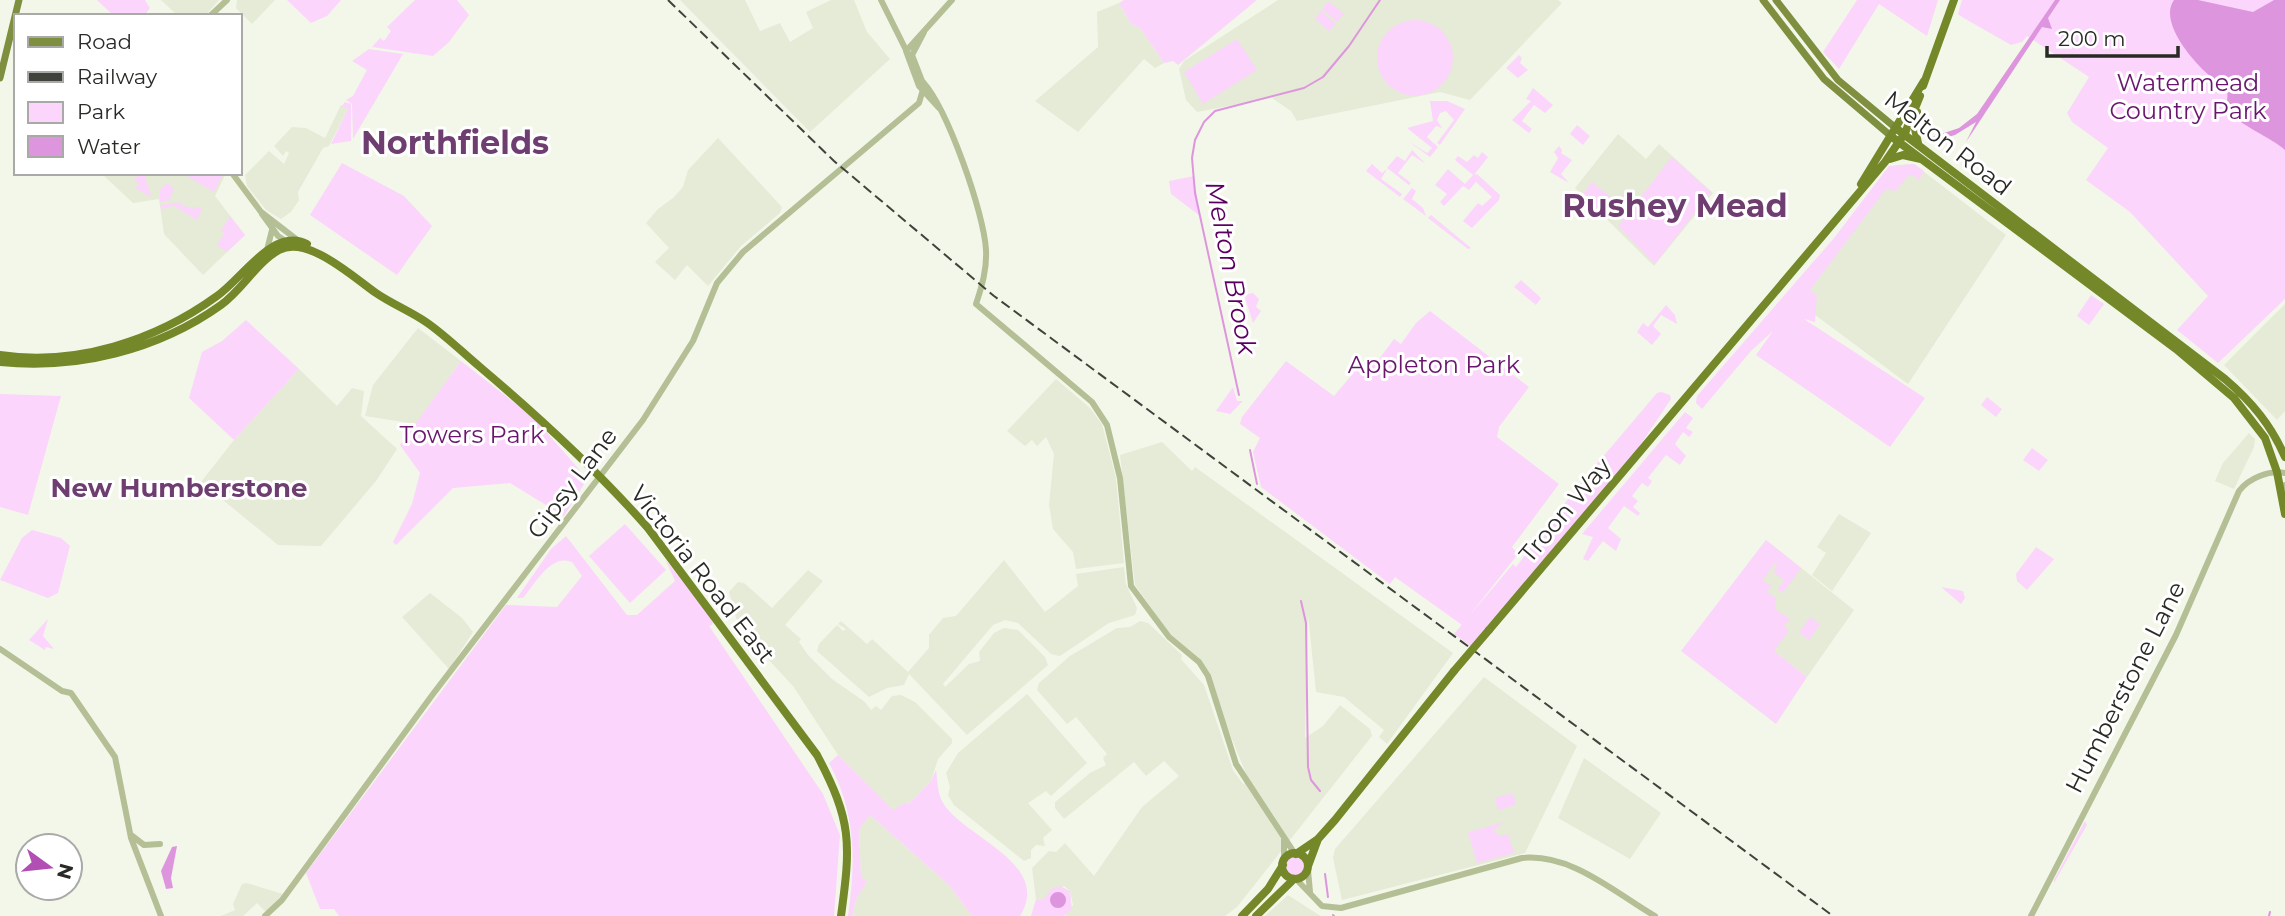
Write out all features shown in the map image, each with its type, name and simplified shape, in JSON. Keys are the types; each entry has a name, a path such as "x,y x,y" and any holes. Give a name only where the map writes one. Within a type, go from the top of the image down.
{"highway":[{"path":"1898,135 1924,81 1954,0"},
{"path":"1918,143 1915,124 1924,81"},
{"path":"1898,135 1920,96"},
{"name":"Melton Road","path":"1898,135 1918,143 1987,198 2002,216 2030,230 2118,295 2244,395 2275,435 2285,457"},
{"name":"Melton Road","path":"1898,135 1924,160 2002,216 2045,253 2132,315 2234,398 2260,429 2281,474 2285,513"},
{"name":"Troon Way","path":"1296,854 1318,839 1454,671 1731,347 1885,162 1898,135"},
{"name":"Troon Way","path":"1844,209 1898,135"},
{"name":"Melton Road","path":"1885,162 1898,155 1924,160"},
{"path":"2030,230 2029,236 2045,253"},
{"path":"0,362 36,364 79,361 172,335 222,304 274,251 278,233 299,242"},
{"path":"0,355 20,358 77,355 136,341 173,324 216,297 274,251 299,242"},
{"name":"Victoria Road East","path":"299,242 389,302 427,323 510,392 601,476 648,528 817,755 838,796 845,824 848,867 841,916"},
{"name":"Melton Road","path":"2118,295 2132,315"},
{"name":"Troon Way","path":"1308,868 1318,839"},
{"path":"1242,916 1268,889 1283,863 1296,854 1303,856 1308,868 1256,916"},
{"path":"1283,863 1287,876 1295,879"}],"main road":[{"name":"Melton Road","path":"1763,0 1781,19 1815,68 1839,94 1898,135"},
{"name":"Melton Road","path":"1776,0 1821,61 1898,135"},
{"path":"0,78 14,21"},
{"path":"1815,68 1821,61"}],"street":[{"path":"212,14 227,0"},
{"path":"881,0 936,106 984,234 986,267 976,304 1092,402 1107,425 1120,478 1131,586 1169,638 1203,669 1236,764 1296,854"},
{"path":"906,51 952,0"},
{"path":"913,59 913,51 924,32"},
{"path":"899,37 916,40"},
{"path":"906,51 908,63 924,93 936,106"},
{"path":"923,82 924,93"},
{"name":"Gipsy Lane","path":"265,916 282,900 473,641 601,476 685,356 710,295 726,270 919,103 924,93"},
{"path":"919,103 936,106"},
{"path":"233,175 278,233 274,251"},
{"path":"261,212 299,242"},
{"name":"Humberstone Lane","path":"2031,916 2177,633 2232,503 2242,486 2255,478 2281,474"},
{"path":"0,649 62,691 71,693 105,740 118,765 130,834 161,916"},
{"path":"130,834 144,845 160,844"},
{"path":"1283,863 1284,838"},
{"path":"1295,879 1322,905 1341,908 1522,858 1542,856 1569,864 1655,916"},
{"path":"1308,868 1311,893"},
{"path":"1341,908 1344,916"}],"shaded area":[{"path":"161,0 219,0 207,14 176,14"},
{"path":"237,0 275,0 252,24 236,8"},
{"path":"680,0 745,0 760,31 780,23 790,42 813,28 806,12 831,0 854,0 867,32 890,59 810,132"},
{"path":"1278,0 1558,0 1562,3 1470,100 1440,92 1297,121 1291,111 1272,98 1197,112 1186,100 1179,69 1184,61"},
{"path":"1119,3 1131,24 1140,28 1164,63 1155,68 1144,59 1078,132 1035,101 1098,47 1097,12"},
{"path":"341,105 348,109 329,146 323,148 298,192 299,200 291,212 281,219 266,210 247,186 245,175 269,151 284,164 289,153 286,151 283,156 274,146 292,127 306,128 325,138"},
{"path":"1618,134 1646,159 1659,144 1713,193 1654,266 1575,188"},
{"path":"718,138 782,207 780,213 741,246 708,286 687,265 675,280 655,262 669,248 646,223 683,187 688,170"},
{"path":"1914,164 2006,235 1908,384 1799,303 1896,165"},
{"path":"103,175 225,175 215,196 245,235 203,275 164,234 159,199 133,203"},
{"path":"2285,304 2285,411 2277,420 2224,365"},
{"path":"418,328 461,361 416,424 365,416 373,385"},
{"path":"299,369 337,406 352,388 364,391 361,416 397,449 376,481 321,546 278,545 201,482 234,440"},
{"path":"1056,379 1090,408 1102,424 1116,478 1124,563 1076,569 1073,552 1053,529 1049,505 1054,454 1046,437 1037,446 1032,440 1025,446 1007,431"},
{"path":"2249,433 2255,439 2254,447 2234,489 2215,481 2223,463"},
{"path":"1162,442 1192,471 1195,467 1453,653 1387,744 1379,737 1384,730 1344,697 1316,692 1308,614 1305,738 1323,726 1340,705 1370,729 1372,736 1237,907 1225,916 1065,916 1073,905 1070,891 1064,886 1043,900 1036,899 1032,868 1049,851 1056,852 1065,843 1094,876 1142,807 1179,776 1164,761 1146,776 1134,762 1064,819 1055,808 1055,802 1090,773 1106,765 1103,758 1107,754 1076,717 1067,724 1037,690 1039,683 1070,656 1117,628 1130,627 1140,621 1148,623 1182,655 1181,659 1204,685 1233,770 1243,784 1249,781 1199,658 1172,637 1135,585 1120,455"},
{"path":"1839,514 1871,533 1832,591 1812,575 1826,553 1817,547"},
{"path":"1766,540 1854,610 1807,677 1716,606"},
{"path":"1004,560 1045,612 1078,586 1076,574 1124,567 1126,584 1137,608 1135,615 1109,623 1060,656 1051,654 1018,623 1005,620 993,625 943,684 945,687 969,664 980,661 979,652 994,633 1004,628 1018,630 1045,657 1048,665 967,735 909,674 904,685 887,688 869,697 817,651 819,644 837,625 843,631 846,629 838,624 841,621 867,644 872,639 908,672 929,648 929,635 943,618 956,616"},
{"path":"808,570 823,581 785,625 801,639 799,642 808,655 832,679 865,702 871,710 876,706 881,710 892,696 901,695 915,702 952,739 952,743 938,759 931,781 909,804 906,802 893,811 838,755 793,686 739,628 729,592 738,582 744,583 772,608"},
{"path":"430,593 462,618 473,632 449,669 402,617"},
{"path":"1484,677 1577,746 1525,853 1342,900 1333,858 1335,849"},
{"path":"1027,694 1087,763 1051,796 1046,791 1028,803 1052,830 1043,838 1045,846 1036,845 1031,850 1031,858 1024,861 954,805 948,795 950,787 946,773 958,753"},
{"path":"1584,758 1661,813 1630,859 1558,818"},
{"path":"870,815 949,885 972,916 852,916 857,897 867,882 861,876 859,829"},
{"path":"247,883 283,894 266,912 257,903 243,916 221,916 235,910 233,904 242,884"},
{"path":"1288,895 1319,915 1321,916 1265,916"}],"green space":[{"path":"97,0 145,0 150,8 146,14 112,14"},
{"path":"287,0 341,0 327,16 311,23"},
{"path":"415,0 457,0 469,15 449,42 433,56 372,47 380,38 384,41 391,31 387,27"},
{"path":"1124,0 1257,0 1178,65 1173,61 1164,63 1140,28 1131,24 1119,3"},
{"path":"1857,0 1938,0 1927,36 1879,4 1839,69 1823,52"},
{"name":"Watermead Country Park","path":"1962,0 2285,0 2285,299 2218,363 2177,330 2208,296 2130,212 2086,180 2108,148 2072,122 2067,113 2089,77 2027,36 2022,42 2011,45 1962,17 1958,14"},
{"path":"1328,1 1344,14 1337,22 1322,9"},
{"path":"1321,11 1336,24 1329,31 1315,19"},
{"path":"1408,20 1422,20 1436,26 1447,37 1453,58 1450,73 1442,85 1422,96 1408,96 1394,90 1383,79 1377,65 1377,51 1383,37 1394,26"},
{"path":"1237,39 1257,70 1203,104 1184,72"},
{"path":"369,49 403,54 353,139 352,104 346,100 353,96 367,70 352,61"},
{"path":"1519,55 1522,58 1520,63 1528,70 1518,78 1506,68"},
{"path":"1533,88 1553,105 1545,113 1534,105 1522,121 1532,129 1529,133 1512,120 1531,101 1526,99"},
{"path":"1430,101 1447,101 1465,109 1440,145 1437,143 1454,120 1446,111 1440,113 1437,120 1442,128 1436,126 1427,137 1438,147 1430,157 1408,141 1427,153 1432,148 1407,128 1433,121"},
{"path":"345,102 351,104 351,141 331,144 348,109 342,106"},
{"path":"1577,125 1590,136 1583,145 1570,134"},
{"path":"1559,146 1561,153 1572,160 1561,174 1569,183 1550,172 1558,158 1554,152"},
{"path":"1412,150 1426,164 1412,155 1398,173 1411,183 1409,185 1387,168 1397,156 1405,161"},
{"path":"1482,152 1488,157 1474,175 1477,174 1500,195 1499,200 1472,228 1463,221 1478,203 1482,206 1492,197 1476,182 1469,190 1463,186 1444,206 1440,202 1447,194 1435,185 1448,169 1465,184 1473,175 1455,160 1458,156 1467,162 1474,155 1478,158"},
{"path":"1672,157 1711,192 1655,264 1618,226"},
{"path":"342,163 404,196 432,226 397,275 310,215"},
{"path":"1372,164 1382,173 1387,169 1381,179 1402,194 1400,197 1366,171"},
{"path":"1914,164 1924,171 1919,180 1912,175 1907,177 1896,191 1886,189 1810,290 1817,296 1815,322 1804,319 1925,398 1890,447 1756,355 1773,331 1751,351 1702,409 1696,403 1697,396 1834,238 1889,166"},
{"path":"145,175 151,197 135,188 139,185 134,178"},
{"path":"185,175 223,175 214,192"},
{"path":"1194,176 1200,216 1171,194 1169,181"},
{"path":"1592,182 1621,205 1609,219 1582,195"},
{"path":"167,183 174,188 170,200 160,202 160,190"},
{"path":"1412,188 1416,191 1412,199 1423,208 1426,216 1403,199"},
{"path":"182,202 181,205 202,209 197,220 174,206 161,209 160,205"},
{"path":"1431,215 1471,248 1468,249 1428,218"},
{"path":"230,216 245,235 227,252 217,245 224,234 221,230"},
{"path":"1521,280 1541,298 1536,305 1514,287"},
{"path":"1253,293 1259,299 1256,307 1261,311 1253,323 1244,295"},
{"path":"2091,295 2104,304 2089,325 2077,316"},
{"path":"1666,305 1675,315 1677,324 1661,315 1653,326 1661,334 1652,345 1637,332 1643,323 1648,327"},
{"name":"Appleton Park","path":"1430,311 1529,387 1499,427 1497,437 1559,484 1512,547 1518,554 1462,625 1395,577 1390,584 1261,487 1253,452 1260,438 1240,424 1242,417 1286,361 1334,396 1361,364 1376,363 1394,339 1401,344 1416,323"},
{"path":"246,320 299,369 234,440 189,398 202,352 222,341"},
{"name":"Towers Park","path":"461,361 534,418 584,475 584,484 564,516 510,483 453,488 396,545 393,542 412,504 420,473 400,445"},
{"path":"1233,387 1237,401 1243,401 1230,414 1216,411"},
{"path":"1657,393 1670,395 1671,399 1631,459 1472,647 1454,634 1513,564 1516,567 1578,486"},
{"path":"0,394 61,396 28,515 0,507"},
{"path":"1987,397 2002,409 1996,417 1981,405"},
{"path":"1685,412 1693,418 1686,428 1693,432 1689,437 1683,432 1675,444 1686,456 1680,465 1666,455 1648,478 1652,481 1648,487 1642,483 1632,496 1638,501 1633,507 1640,513 1638,516 1624,506 1608,528 1621,539 1616,551 1603,541 1588,561 1583,559 1593,537 1582,534"},
{"path":"2032,448 2048,460 2039,471 2023,460"},
{"path":"625,524 666,570 630,603 589,556"},
{"path":"32,530 61,538 70,546 58,593 48,598 0,580 22,538"},
{"path":"566,536 627,615 637,615 675,581 665,559 710,616 713,624 709,626 823,794 840,835 834,916 339,916 334,909 320,909 306,873 506,605 557,607 582,576 572,562 557,562 544,571 523,598 517,598 551,549"},
{"path":"1766,540 1801,568 1783,593 1778,589 1784,580 1773,572 1778,565 1774,564 1763,580 1771,586 1767,592 1776,598 1775,609 1790,619 1784,627 1789,630 1774,651 1807,677 1776,724 1681,651"},
{"path":"2036,547 2054,559 2027,590 2017,581 2016,574"},
{"path":"1941,587 1963,591 1965,598 1961,604"},
{"path":"1810,617 1820,624 1809,640 1799,633"},
{"path":"48,619 43,636 54,649 46,647 45,650 29,640"},
{"path":"838,755 893,810 906,802 909,804 931,781 936,770 939,793 945,806 1017,867 1025,882 1027,898 1020,916 972,916 949,885 870,815 859,829 861,876 867,882 857,897 852,916 848,916 852,837 844,800 829,763"},
{"path":"1513,793 1516,805 1498,810 1495,798"},
{"path":"2085,821 2087,825 2054,883 2054,880"},
{"path":"1505,822 1494,830 1499,836 1508,834 1514,853 1477,863 1468,832"},
{"path":"1295,856 1302,859 1305,866 1302,873 1295,876 1288,873 1285,866 1288,859"},
{"path":"1060,886 1070,891 1072,909 1064,916 1031,916 1036,899 1043,900 1051,889"}],"water":[{"path":"2055,0 2060,0 2048,18 2052,29 2042,27 1966,142 1976,122 1955,135 1934,141 1932,137 1959,128 1977,114"},
{"path":"2174,0 2198,0 2253,12 2274,0 2285,0 2285,150 2240,121 2230,111 2226,84 2204,71 2180,42 2171,19 2170,9"},
{"path":"177,846 171,878 173,888 166,889 161,871 172,847"},
{"path":"1055,892 1061,892 1066,900 1064,906 1055,908 1050,903 1050,897"}],"waterway":[{"name":"Melton Brook","path":"1239,395 1195,193 1192,158 1195,140 1204,122 1215,111 1304,88 1323,77 1349,46 1380,0"},
{"name":"Melton Brook","path":"1250,450 1257,484"},
{"name":"Melton Brook","path":"1301,601 1306,623 1308,767 1311,780 1320,791"},
{"name":"Melton Brook","path":"1325,874 1328,897"},
{"path":"2269,916 2270,912"}],"railway":[{"path":"668,0 834,161 994,296 1833,916"}],"district":[{"name":"Northfields","path":"455,142"},
{"name":"Rushey Mead","path":"1675,205"},
{"name":"New Humberstone","path":"179,488"}]}
